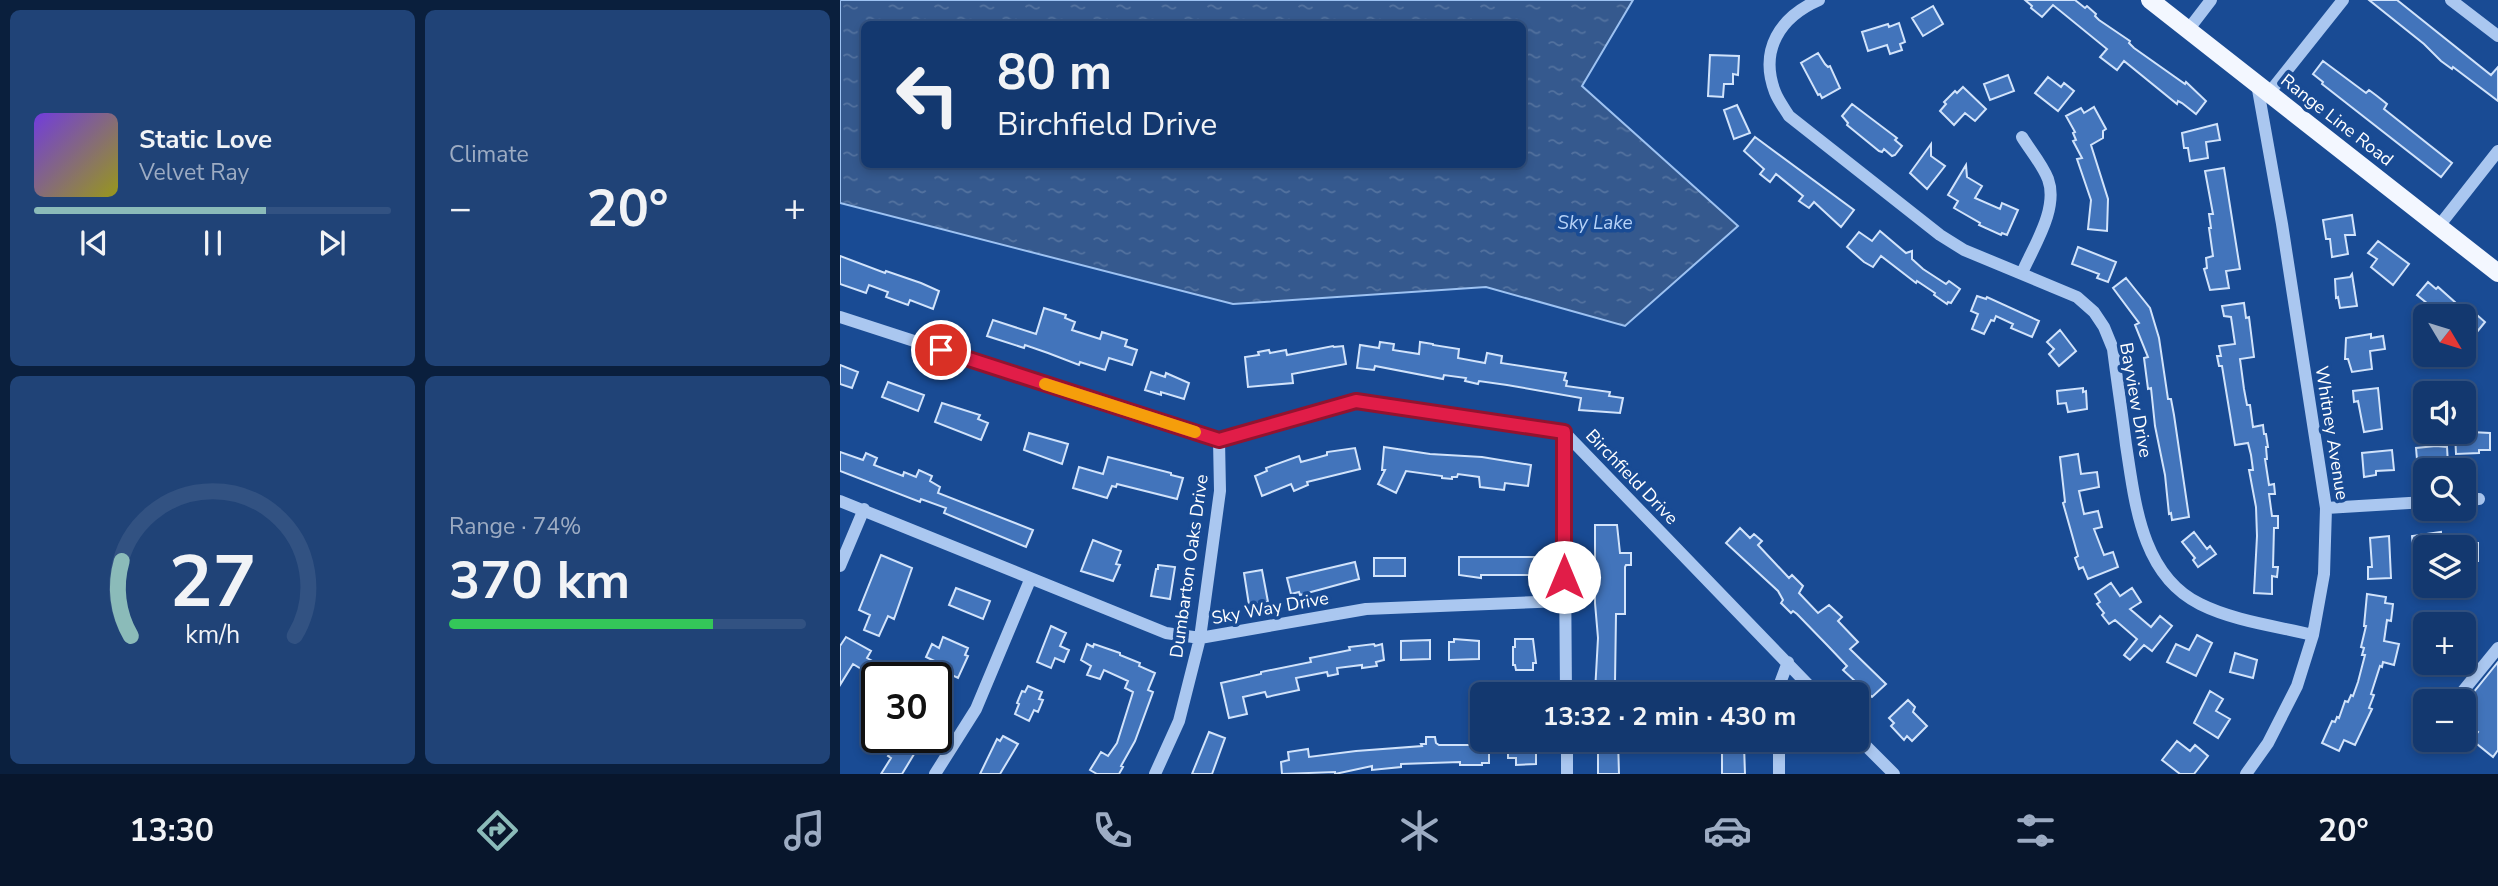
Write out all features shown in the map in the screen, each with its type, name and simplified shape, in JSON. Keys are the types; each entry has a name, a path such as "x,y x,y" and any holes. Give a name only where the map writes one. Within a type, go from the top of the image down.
{"main road":[{"name":"Range Line Road","path":"2162,4 2189,30 2498,272"}],"street":[{"name":"Bayview Drive","path":"1819,0 1801,8 1784,23 1772,42 1769,69 1775,93 1789,116 1940,236 1964,250 2077,297 2094,312 2113,349 2136,513 2147,544 2168,579 2198,603 2235,618 2313,635"},
{"path":"2189,30 2211,0"},
{"path":"2263,88 2343,0"},
{"path":"2451,0 2498,36"},
{"name":"Whitney Avenue","path":"2246,774 2268,743 2297,687 2313,635 2324,574 2326,508 2263,88"},
{"path":"2022,137 2049,180 2051,199 2048,213 2022,273"},
{"path":"2439,226 2498,151"},
{"path":"840,317 1219,440"},
{"name":"Birchfield Drive","path":"1219,440 1356,401 1564,432 1806,682"},
{"path":"1564,432 1566,682"},
{"name":"Dumbarton Oaks Drive","path":"1155,774 1179,721 1200,638 1220,491 1219,440"},
{"name":"Sky Way Drive","path":"840,500 1030,580 1166,633 1200,638 1366,608 1564,601"},
{"path":"2326,508 2413,503"},
{"path":"840,566 864,509"},
{"path":"935,774 976,709 1030,580"},
{"path":"2465,689 2498,648"},
{"path":"1780,682 1788,662"},
{"path":"1869,749 1894,774"},
{"path":"1567,752 1567,774"},
{"path":"1779,752 1779,774"}],"water":[{"name":"Sky Lake","path":"840,0 1633,0 1582,86 1738,226 1625,326 1486,287 1233,304 840,203"}],"building":[{"path":"2025,0 2075,0 2085,8 2087,6 2099,20 2130,41 2134,48 2185,84 2186,82 2206,101 2196,114 2182,103 2178,101 2177,104 2124,61 2117,70 2100,57 2107,49 2053,5 2042,17"},
{"path":"2369,0 2397,0 2491,75 2498,67 2498,101 2441,61"},
{"path":"1933,6 1943,24 1923,36 1912,18"},
{"path":"1899,23 1905,42 1900,44 1902,50 1890,54 1887,45 1868,51 1862,32"},
{"path":"1818,53 1825,64 1830,66 1840,88 1822,98 1801,63"},
{"path":"1710,55 1739,56 1738,75 1733,74 1733,84 1724,84 1723,97 1708,96"},
{"path":"2323,61 2366,93 2369,90 2377,96 2387,104 2384,109 2452,163 2441,177 2322,84 2313,74"},
{"path":"2008,75 2014,91 1990,100 1984,84"},
{"path":"2048,77 2061,87 2064,83 2074,91 2058,111 2035,93"},
{"path":"1963,87 1986,109 1975,121 1965,113 1954,125 1940,111 1946,104 1944,102"},
{"path":"1852,104 1897,138 1895,140 1902,146 1895,155 1892,156 1884,149 1879,151 1847,125 1842,116"},
{"path":"1737,105 1750,133 1734,139 1724,110"},
{"path":"2094,107 2106,129 2103,131 2103,138 2091,145 2108,199 2107,231 2088,229 2091,200 2077,159 2082,158 2073,141 2076,140 2073,133 2075,132 2066,116 2081,108 2084,113"},
{"path":"2217,124 2220,140 2206,142 2208,158 2190,161 2188,148 2184,148 2182,133"},
{"path":"1755,137 1854,210 1841,227 1814,202 1809,208 1799,201 1803,196 1776,174 1770,182 1760,174 1764,169 1744,151"},
{"path":"1931,144 1931,156 1945,166 1927,189 1910,173"},
{"path":"1966,165 1967,177 1982,186 1975,198 2000,209 2002,203 2018,210 2007,235 1979,225 1980,223 1954,208 1958,201 1948,195"},
{"path":"2224,168 2240,269 2226,271 2229,288 2210,290 2204,269 2207,268 2206,258 2213,256 2209,214 2213,214 2205,171"},
{"path":"2352,215 2355,235 2345,235 2348,254 2332,257 2330,239 2326,239 2323,220"},
{"path":"1880,231 1906,253 1912,251 1912,259 1923,269 1946,284 1949,281 1960,289 1951,303 1947,304 1881,256 1873,267 1847,247 1859,232 1872,241"},
{"path":"2378,241 2409,264 2393,285 2371,267 2377,259 2368,253"},
{"path":"2078,247 2116,262 2108,282 2097,278 2099,274 2072,264"},
{"path":"840,256 939,291 933,309 910,300 908,305 886,297 888,292 869,285 866,293 840,284"},
{"path":"2352,274 2357,306 2340,308 2338,297 2336,298 2335,279 2350,277"},
{"path":"2126,278 2150,308 2159,338 2189,517 2172,520 2171,513 2169,514 2151,388 2148,389 2144,358 2148,357 2135,325 2139,323 2113,288"},
{"path":"2428,282 2457,304 2428,304 2417,295"},
{"path":"1977,296 1987,297 2039,321 2032,337 2011,328 2013,324 1996,316 1984,334 1972,329 1978,314 1971,311"},
{"path":"2244,303 2246,318 2249,317 2254,357 2240,359 2244,389 2247,405 2250,405 2253,427 2263,425 2266,434 2268,447 2265,459 2269,485 2274,484 2275,494 2269,494 2272,516 2278,516 2278,528 2274,528 2273,567 2278,567 2277,577 2272,576 2272,594 2254,593 2257,536 2256,507 2249,470 2253,470 2251,455 2248,443 2235,445 2222,366 2219,366 2217,356 2221,356 2219,346 2235,344 2231,317 2224,316 2222,306"},
{"path":"1044,308 1066,315 1065,318 1075,322 1072,330 1100,339 1102,332 1127,340 1125,346 1137,350 1132,365 1109,358 1105,370 1080,362 1079,365 1025,345 1024,348 987,336 993,320 1036,334"},
{"path":"2476,314 2485,322 2476,333"},
{"path":"2060,330 2076,351 2059,366 2049,354 2054,349 2047,342"},
{"path":"2371,334 2371,338 2383,336 2385,349 2370,351 2372,369 2352,372 2348,359 2345,359 2346,338"},
{"path":"1380,342 1394,344 1393,350 1419,354 1420,342 1459,349 1458,358 1485,363 1487,353 1502,356 1501,363 1566,373 1566,386 1610,392 1609,396 1623,398 1620,413 1579,410 1581,398 1507,385 1479,381 1478,384 1465,381 1466,378 1444,375 1443,379 1375,366 1374,370 1357,368 1360,345 1379,348"},
{"path":"1343,346 1346,364 1292,374 1293,383 1248,387 1245,357 1269,350 1270,353 1286,350 1287,355"},
{"path":"840,365 858,372 852,388 840,384"},
{"path":"1151,372 1165,377 1166,373 1189,383 1184,399 1145,390"},
{"path":"888,382 924,395 918,411 882,397"},
{"path":"2083,388 2083,392 2086,391 2087,409 2068,412 2066,403 2058,404 2057,391"},
{"path":"2378,388 2382,429 2364,432 2358,401 2354,402 2353,391"},
{"path":"942,403 980,415 978,419 988,423 981,440 935,422"},
{"path":"2476,432 2490,433 2490,450 2456,454 2456,444 2476,444"},
{"path":"1029,433 1068,444 1062,464 1024,450"},
{"path":"1384,447 1531,465 1528,486 1505,483 1504,490 1480,487 1479,477 1458,474 1452,479 1406,471 1396,493 1378,484 1385,470 1382,470"},
{"path":"2447,447 2448,458 2417,458 2416,448"},
{"path":"1355,448 1360,469 1307,482 1308,485 1294,491 1291,484 1262,496 1255,476 1267,471 1266,468 1299,456 1301,462 1327,455 1327,452"},
{"path":"2392,450 2394,470 2376,471 2376,475 2364,477 2362,453"},
{"path":"840,452 863,460 866,453 877,458 874,465 903,476 904,472 916,477 919,470 932,476 930,481 940,487 938,493 1033,530 1026,547 944,513 946,508 921,499 920,502 840,471"},
{"path":"2078,454 2081,474 2097,472 2099,487 2079,491 2084,514 2098,511 2102,527 2094,529 2104,555 2113,552 2118,567 2088,579 2083,567 2079,569 2075,558 2078,556 2063,503 2060,457"},
{"path":"1108,457 1183,478 1177,499 1117,484 1116,487 1112,486 1107,498 1073,488 1079,467 1103,474"},
{"path":"1595,525 1617,525 1620,553 1631,553 1631,565 1625,567 1625,614 1616,614 1615,682 1596,682 1598,638"},
{"path":"1740,528 1750,538 1754,534 1762,541 1758,545 1789,578 1792,575 1803,586 1799,593 1818,613 1829,605 1842,617 1838,621 1858,642 1850,649 1886,684 1872,697 1869,694 1869,682 1856,682 1843,670 1847,666 1797,614 1793,611 1791,613 1781,603 1783,600 1778,591 1726,543"},
{"path":"2194,532 2207,549 2210,546 2216,554 2198,567 2193,560 2195,558 2182,542"},
{"path":"2441,532 2441,535 2419,535"},
{"path":"2389,536 2391,578 2368,579 2368,567 2372,567 2370,538"},
{"path":"1093,540 1121,551 1116,564 1120,565 1113,581 1081,571"},
{"path":"2476,543 2478,543 2476,561"},
{"path":"881,555 912,568 894,619 888,616 879,636 864,630 870,615 859,610"},
{"path":"1459,557 1534,557 1534,575 1481,575 1481,578 1459,575"},
{"path":"1374,558 1405,558 1405,576 1374,576"},
{"path":"1355,562 1359,579 1300,595 1299,592 1291,594 1287,578"},
{"path":"1158,565 1175,567 1170,599 1151,596"},
{"path":"1262,570 1268,602 1249,605 1244,573"},
{"path":"2111,583 2120,596 2132,588 2141,602 2130,609 2151,627 2160,616 2172,626 2152,651 2144,645 2130,660 2124,655 2137,639 2115,620 2109,624 2102,615 2104,613 2097,604 2100,602 2095,594"},
{"path":"956,588 990,601 983,619 949,605"},
{"path":"2367,594 2386,597 2385,603 2393,604 2384,641 2399,644 2394,665 2383,662 2382,667 2380,666 2371,694 2374,695 2369,708 2372,709 2355,745 2344,740 2339,751 2322,743 2332,721 2335,722 2337,717 2339,718 2345,701 2348,702 2351,695 2353,696 2358,682 2365,655 2362,655 2364,648 2361,647 2366,626"},
{"path":"1051,626 1066,633 1060,646 1069,650 1064,662 1055,658 1051,668 1037,662"},
{"path":"2197,635 2212,643 2196,676 2167,662 2176,644 2189,650"},
{"path":"846,637 871,651 867,658 874,662 861,662 861,669 853,664 840,685 840,646"},
{"path":"943,637 968,648 965,655 968,656 958,678 952,675 952,662 937,662 926,657 932,644 939,648"},
{"path":"1454,639 1479,641 1479,659 1449,660 1449,642 1454,642"},
{"path":"1515,639 1533,639 1536,663 1533,663 1533,670 1516,670 1513,665"},
{"path":"1430,640 1430,659 1401,660 1401,641"},
{"path":"1087,644 1120,653 1155,673 1148,690 1153,692 1135,741 1119,774 1097,774 1090,770 1101,752 1108,756 1117,743 1133,692 1125,688 1128,681 1104,670 1100,679 1087,675 1091,666 1081,660"},
{"path":"1382,644 1384,660 1376,662 1377,666 1337,668 1338,674 1328,676 1327,672 1296,678 1299,690 1267,697 1265,692 1243,697 1247,714 1229,718 1221,683 1311,662 1310,658 1350,650 1349,647"},
{"path":"2235,653 2257,660 2253,678 2230,672"},
{"path":"2498,662 2498,750 2493,757 2476,743 2476,689"},
{"path":"1028,686 1042,692 1039,699 1043,700 1038,712 1034,710 1029,721 1015,714 1022,691 1025,692"},
{"path":"2210,691 2223,699 2216,711 2230,719 2218,738 2194,723"},
{"path":"1908,700 1915,707 1913,712 1927,726 1912,741 1907,736 1904,740 1891,726 1894,723 1889,718"},
{"path":"1209,732 1225,738 1212,774 1192,774"},
{"path":"1003,736 1018,744 1000,774 980,774 997,739 1000,741"},
{"path":"1426,737 1435,737 1439,745 1470,745 1470,752 1489,752 1489,763 1401,764 1401,767 1372,770 1372,766 1335,774 1282,774 1281,762 1289,760 1288,752 1308,749 1309,757 1426,744"},
{"path":"2177,741 2190,751 2195,745 2208,756 2194,774 2180,774 2162,760"},
{"path":"1508,752 1536,752 1536,764 1516,765 1516,758 1508,758"},
{"path":"1598,752 1618,752 1619,774 1598,774"},
{"path":"1722,752 1744,752 1745,774 1722,774"},
{"path":"890,753 915,753 902,774 881,774 891,758 888,756"}],"slow traffic":[{"path":"1045,384 1195,432"}],"route":[{"path":"941,350 1219,440 1356,401 1564,432 1564,577"}]}
